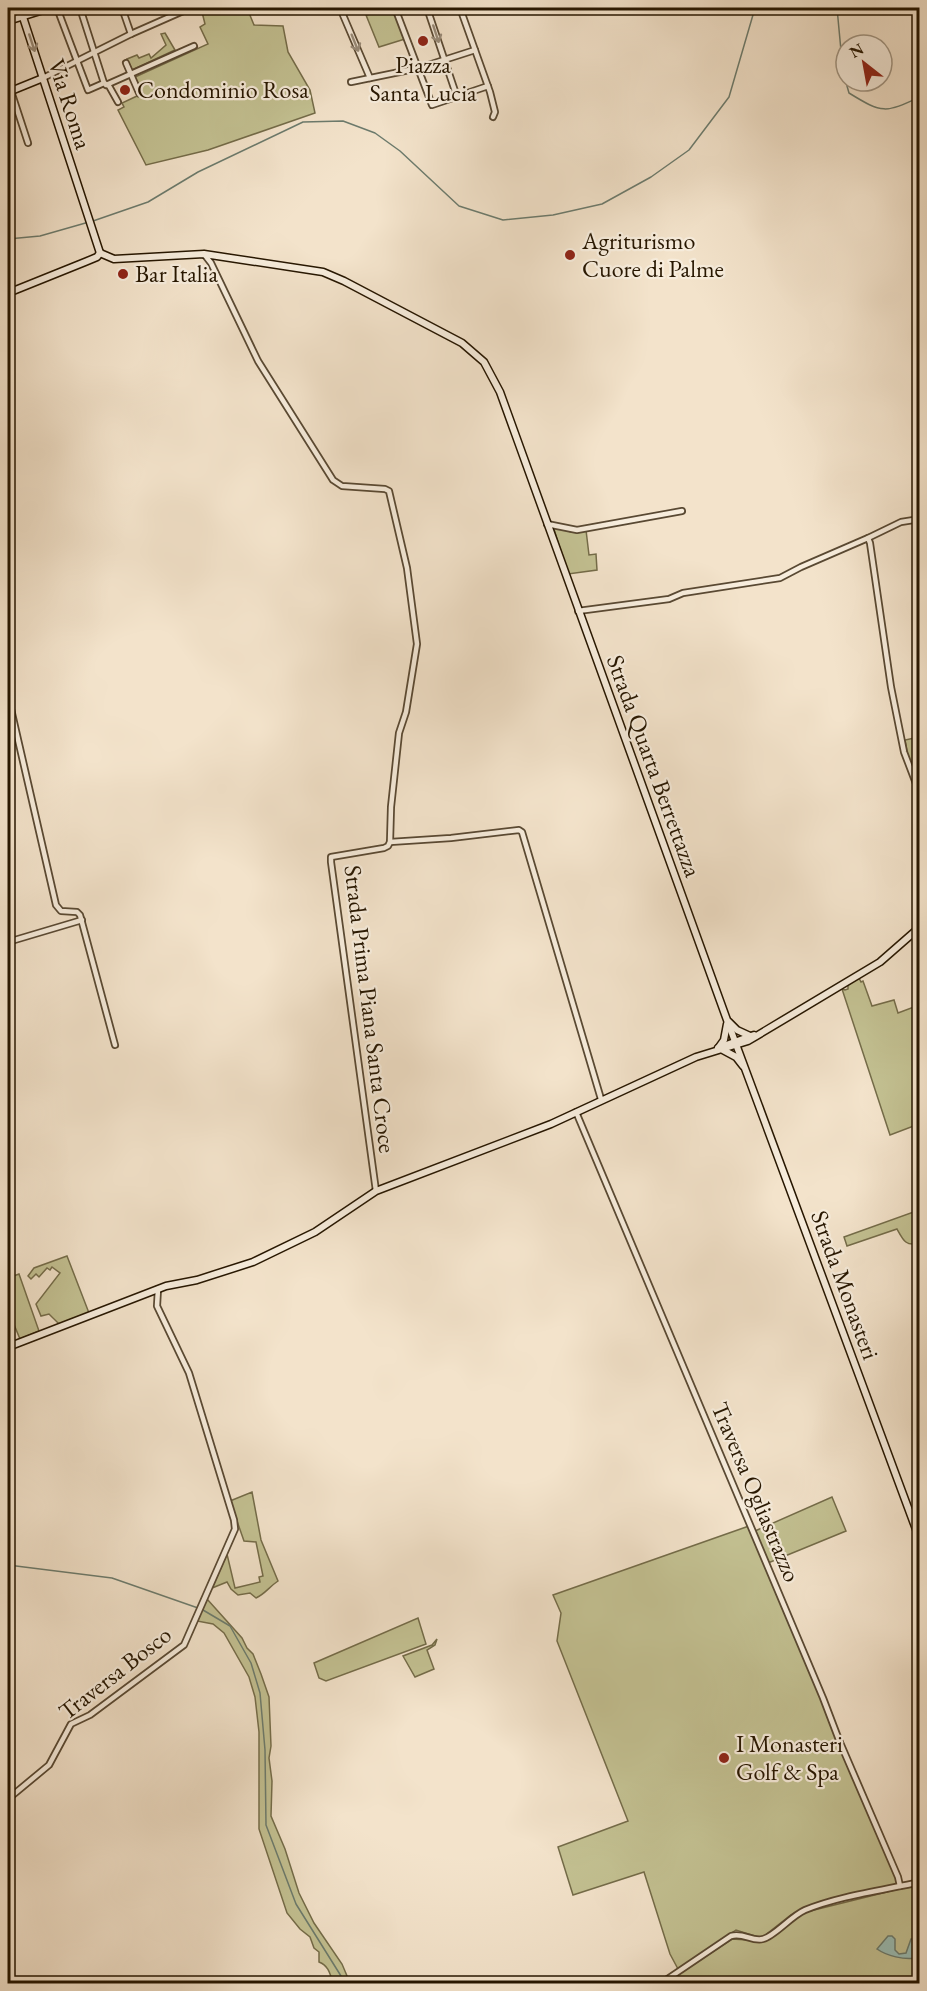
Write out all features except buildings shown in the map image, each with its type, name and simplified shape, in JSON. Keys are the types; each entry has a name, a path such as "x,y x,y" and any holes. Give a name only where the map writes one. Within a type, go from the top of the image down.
{"main road":[{"name":"Via Roma","path":"20,8 100,253"},
{"path":"8,21 50,8"},
{"path":"8,80 10,94 43,78"},
{"path":"8,293 97,257 100,253"},
{"name":"Strada Quarta Berrettazza","path":"100,253 114,259 204,254 322,272 447,333 473,351 484,362 500,392 736,1044"},
{"path":"8,1347 158,1289 197,1280 242,1265 301,1241 333,1222 376,1191 551,1124 710,1053 750,1039 880,962 920,927"},
{"path":"727,1020 750,1039"},
{"path":"721,1049 727,1020"},
{"path":"747,1072 744,1054 750,1039"},
{"name":"Strada Monasteri","path":"736,1044 920,1540"},
{"path":"721,1049 736,1057 747,1072"}],"street":[{"path":"57,8 88,90 194,46"},
{"path":"80,8 105,84 118,102"},
{"path":"122,8 131,34"},
{"path":"43,78 131,34 190,8"},
{"path":"340,8 370,78"},
{"path":"395,8 432,105 488,86"},
{"path":"427,8 457,97"},
{"path":"460,8 488,86 495,112 493,117"},
{"path":"351,82 419,68 475,50"},
{"path":"126,63 139,93"},
{"path":"10,94 28,143"},
{"name":"Strada Prima Piana Santa Croce","path":"204,254 211,263 258,362 333,480 342,486 385,489 391,495 407,568 417,644 406,712 399,733 391,807 390,842 384,848 331,857 376,1191"},
{"path":"547,524 577,530 682,511"},
{"path":"578,611 669,599 683,593 780,578 901,522 920,519"},
{"path":"868,538 904,752 920,794"},
{"path":"8,696 56,905 61,911 77,912 82,920 115,1045"},
{"name":"Strada Prima Piana Santa Croce","path":"390,842 519,830 522,832 602,1100"},
{"path":"8,942 82,920"},
{"name":"Traversa Ogliastrazzo","path":"576,1112 700,1403 900,1886"},
{"name":"Traversa Bosco","path":"8,1799 49,1765 71,1724 90,1714 184,1645 235,1529 189,1373 157,1306 158,1289"},
{"path":"660,1983 736,1934 756,1939 765,1938 792,1917 811,1908 920,1882"}],"shaded area":[{"path":"226,8 247,8 254,25 283,26 288,52 310,90 315,113 208,150 146,165 118,110 124,107 122,103 144,95 135,77 208,44 200,27 205,24 202,12"},
{"path":"393,8 405,39 379,47 366,15"},
{"path":"165,33 175,50 132,70 127,59 149,54 151,58 166,45 161,34"},
{"path":"553,526 571,532 586,530 589,555 596,554 597,570 568,574"},
{"path":"919,737 919,788 908,757 905,740"},
{"path":"859,978 861,982 863,981 872,1006 894,1000 898,1013 919,1005 919,1124 890,1135 842,989 848,989 848,985"},
{"path":"919,1210 919,1243 905,1242 897,1229 847,1246 844,1237"},
{"path":"67,1256 89,1313 59,1324 49,1314 41,1316 36,1304 60,1273 52,1267 50,1270 47,1268 39,1277 36,1274 31,1279 28,1276 34,1268"},
{"path":"19,1274 39,1331 20,1339 8,1310 8,1278"},
{"path":"252,1492 261,1540 278,1581 256,1598 250,1593 238,1595 227,1582 212,1588 227,1554 235,1588 260,1582 259,1577 263,1576 256,1542 244,1541 230,1501"},
{"path":"832,1497 846,1531 768,1563 755,1531"},
{"name":"I Monasteri Golf & Spa","path":"749,1526 896,1877 897,1885 807,1907 791,1915 764,1936 758,1937 736,1930 678,1969 670,1954 644,1872 573,1895 558,1847 628,1821 557,1641 561,1613 553,1595"},
{"path":"207,1599 242,1638 253,1654 261,1674 269,1697 271,1816 285,1849 299,1893 314,1923 342,1964 350,1983 333,1983 327,1968 319,1962 319,1952 314,1948 310,1937 287,1913 259,1829 259,1732 255,1697 249,1677 224,1633 213,1624 197,1621"},
{"path":"418,1618 426,1644 326,1681 319,1678 314,1663"},
{"path":"437,1639 435,1645 427,1650 434,1669 415,1677 403,1656 432,1645"},
{"path":"919,1884 919,1983 664,1984 732,1939 766,1941 793,1919 806,1912"}],"water":[{"path":"888,1936 895,1939 895,1950 899,1954 906,1953 911,1939 919,1939 919,1961 916,1958 891,1955 877,1949"}],"waterway":[{"path":"93,221 148,202 198,172 303,122 343,121 375,133 400,151 459,206 503,220 553,215 602,204 651,177 689,150 729,97 755,8"},
{"path":"837,8 843,72 849,93 870,105 884,109 899,106 920,97"},
{"path":"8,239 40,236 89,222"},
{"path":"8,1565 112,1578 198,1608"},
{"path":"203,1610 230,1626 251,1663 260,1693 265,1750 266,1825 296,1904 346,1984"}],"place":[{"name":"Piazza Santa Lucia","path":"423,41"},
{"name":"Condominio Rosa","path":"125,90"},
{"name":"Agriturismo Cuore di Palme","path":"570,255"},
{"name":"Bar Italia","path":"123,274"},
{"name":"I Monasteri Golf & Spa","path":"724,1758"}]}
